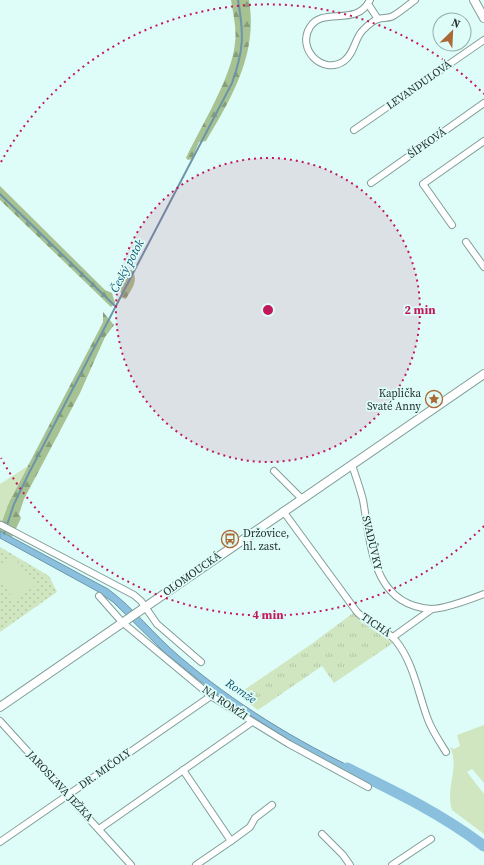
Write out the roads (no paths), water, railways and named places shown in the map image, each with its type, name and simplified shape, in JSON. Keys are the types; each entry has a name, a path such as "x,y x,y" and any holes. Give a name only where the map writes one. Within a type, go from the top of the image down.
{"street":[{"path":"378,19 369,2 349,16 324,17 313,23 306,36 306,47 310,55 318,62 325,65 341,63 351,54 361,32 378,19 394,16 415,0"},
{"path":"474,0 484,18"},
{"name":"LEVANDULOVÁ","path":"354,130 484,40"},
{"name":"ŠÍPKOVÁ","path":"371,183 484,103"},
{"path":"452,225 423,184 484,141"},
{"path":"466,242 484,267"},
{"name":"OLOMOUCKÁ","path":"0,707 484,374"},
{"name":"SVADŮVKY","path":"352,465 361,492 375,562 383,582 390,591 400,599 432,609"},
{"path":"274,471 302,499"},
{"name":"TICHÁ","path":"283,511 357,612 368,623 393,637 405,656 427,719 446,752"},
{"path":"1,525 134,595 157,624 201,662"},
{"path":"393,637 432,609 466,601 484,594"},
{"name":"NA ROMŽI","path":"98,596 122,622 211,696 252,722 368,787"},
{"name":"DR. MIČOLY","path":"0,842 211,696"},
{"name":"JAROSLAVA JEŽKA","path":"0,721 131,865"},
{"path":"99,829 252,722"},
{"path":"183,770 231,841"},
{"path":"196,865 250,827 255,818 272,805"},
{"path":"322,834 343,855 350,865"},
{"path":"392,865 431,839"}],"water":[{"path":"0,531 108,589 127,605 179,656 222,690 266,720 337,760 362,772 359,778 311,754 215,693 165,653 113,602 97,591 0,538"}],"waterway":[{"name":"Český potok","path":"4,534 14,504 29,473 232,83 239,61 242,42 238,0"},
{"path":"0,194 116,307"},
{"name":"Romže","path":"347,768 434,813 484,846"}],"place":[{"name":"Kaplička Svaté Anny","path":"434,399"},
{"name":"Držovice, hl. zast.","path":"230,539"}]}
